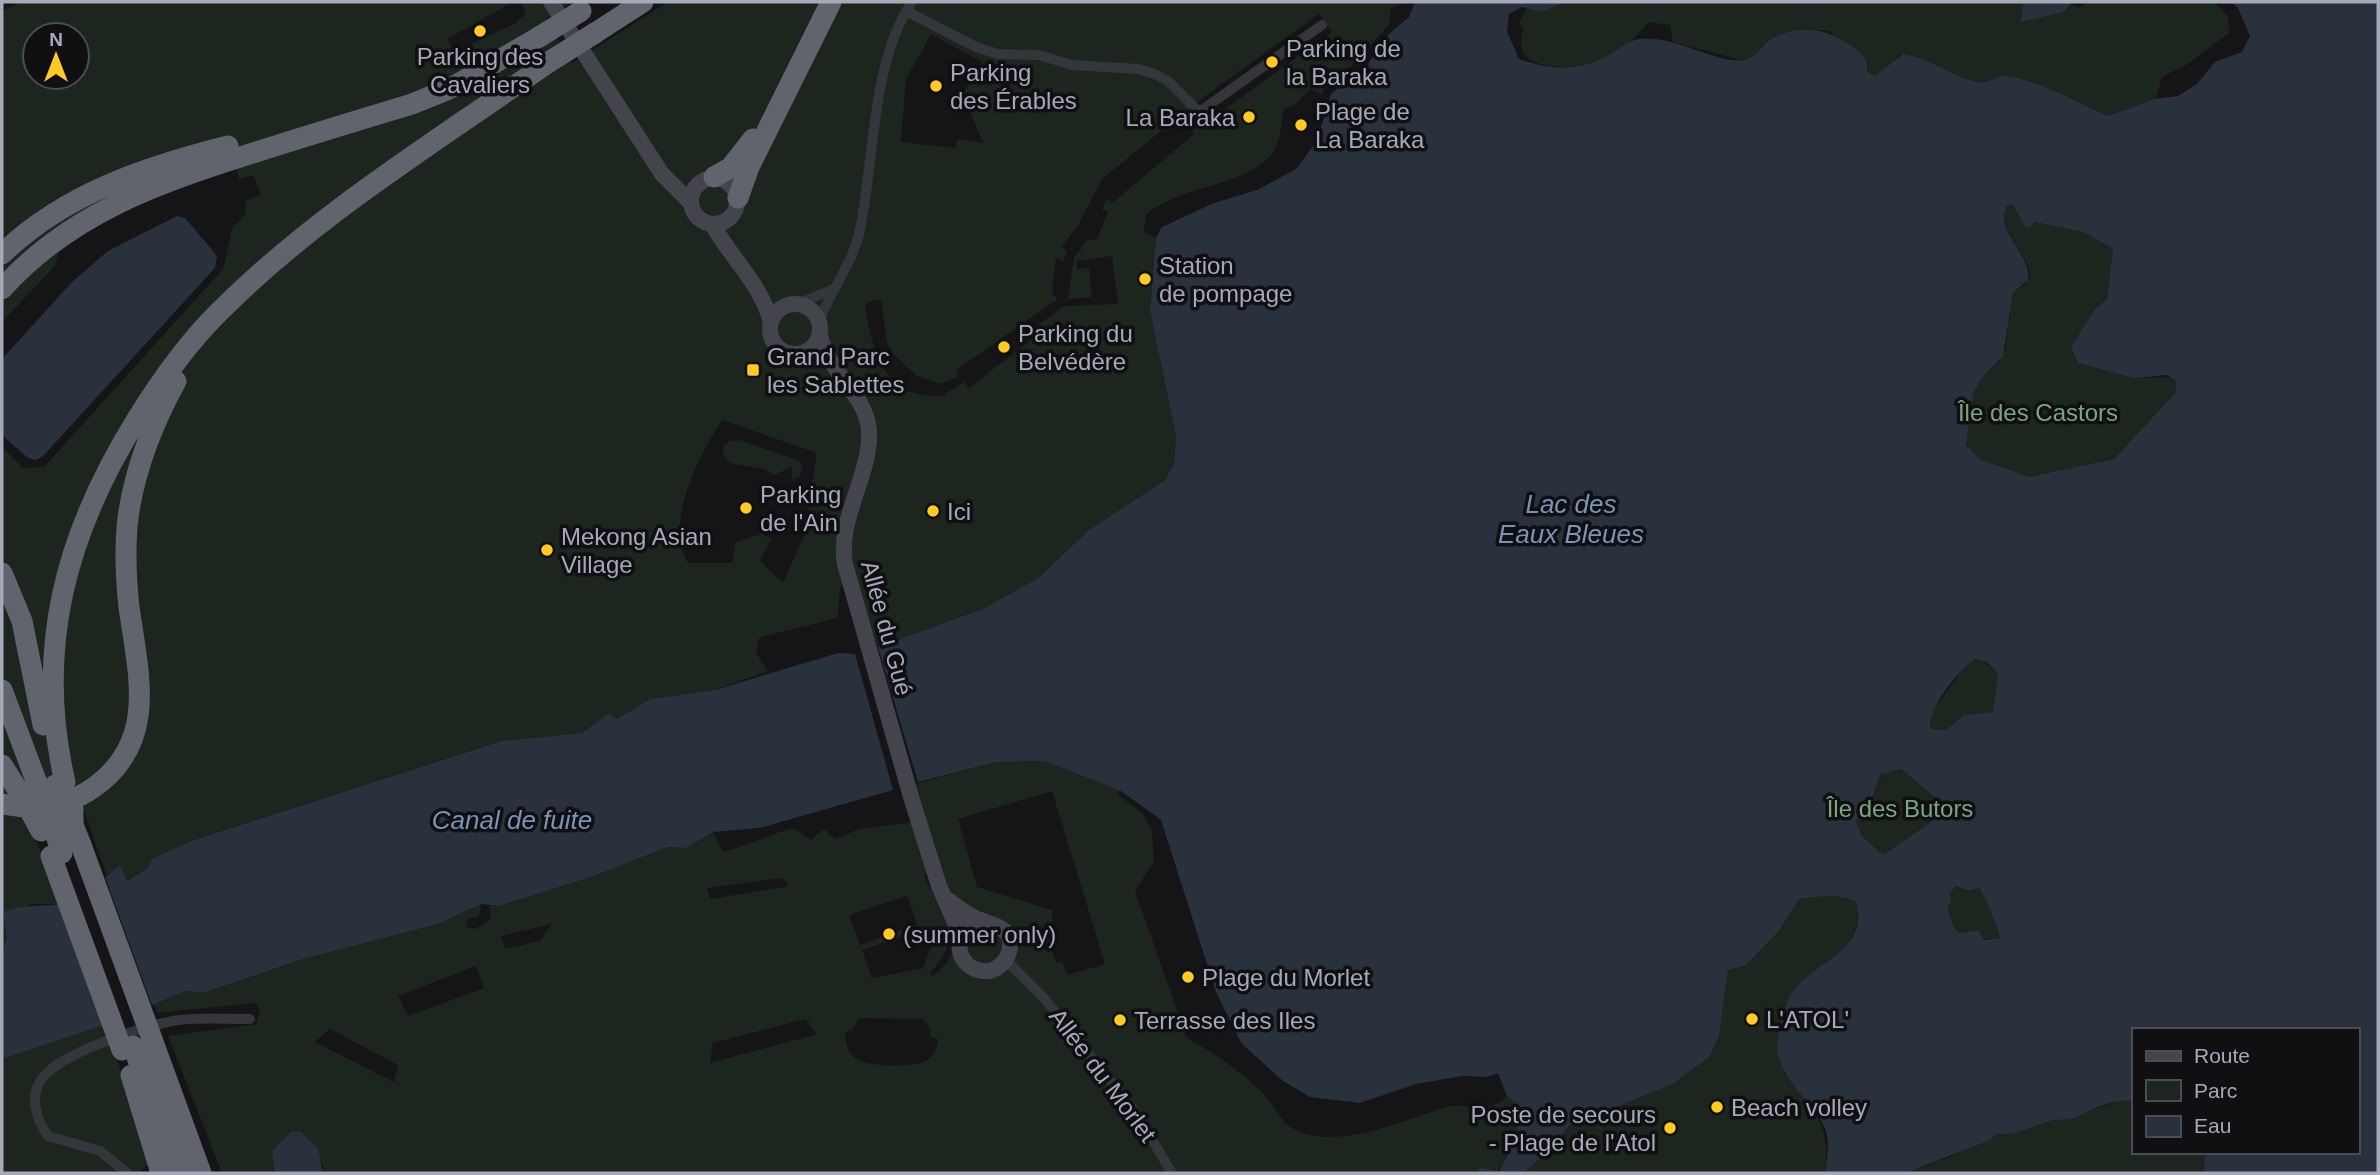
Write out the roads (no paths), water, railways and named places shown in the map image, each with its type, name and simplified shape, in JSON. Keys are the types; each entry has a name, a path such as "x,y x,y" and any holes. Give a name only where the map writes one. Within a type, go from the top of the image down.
{"highway":[{"path":"46,789 54,719 53,651 65,576 76,540 120,446 160,384 216,314 329,215 550,62 643,2"},
{"path":"709,178 730,168 764,123 806,38 818,2"},
{"path":"738,198 749,167 831,2"},
{"path":"2,289 44,248 75,225 123,199 174,178 412,104 478,73 588,6"},
{"path":"2,254 74,200 145,170 400,100 478,73"},
{"path":"2,804 38,807 67,802 87,792 113,769 131,741 139,713 141,678 125,558 129,512 139,466 156,419 176,381 200,345 269,265"},
{"path":"2,573 27,639 46,789 61,821 65,851 136,1045 179,1173"},
{"path":"2,690 61,821 65,851 136,1045 201,1173"},
{"path":"2,765 46,789"},
{"path":"136,1045 131,1073 162,1173"},
{"path":"131,1073 170,1173"}],"street":[{"path":"554,7 662,174 691,203 696,216 712,224 725,247 762,295 771,322 771,335 780,349 792,354 803,353 814,346 831,290 848,268 859,235 887,63 909,6 976,47 998,54 1039,55 1072,65 1138,69 1155,74 1169,82 1199,112 1322,25"},
{"path":"650,156 676,176 709,178 730,183 738,198 735,212 729,219 712,224"},
{"path":"691,203 694,189 709,178"},
{"path":"729,219 738,255 768,296 811,309 819,328"},
{"path":"771,322 778,311 831,290"},
{"name":"Allée du Gué","path":"819,328 835,372"},
{"name":"Allée du Gué","path":"803,353 835,372 856,396 869,429 868,446 845,529 845,564 911,797 961,936"},
{"path":"947,900 981,920 994,922 1007,935 1010,948 1001,964 984,972 968,965 959,951 961,936 969,925 981,920"},
{"name":"Allée du Morlet","path":"1001,964 1044,998 1136,1113 1172,1173"},
{"path":"127,1173 100,1151 48,1136 36,1112 36,1092 44,1076 77,1055 126,1035 178,1020 250,1018"}],"water":[{"name":"Lac des Eaux Bleues","path":"1415,2 1565,2 1542,12 1522,7 1509,14 1507,32 1519,59 1543,66 1578,66 1600,60 1628,43 1639,39 1652,39 1721,58 1743,60 1756,54 1768,42 1782,34 1811,30 1838,38 1862,54 1867,71 1875,76 1903,54 1924,59 1969,80 1986,82 2005,76 2030,81 2108,116 2154,99 2178,96 2197,84 2215,62 2242,52 2250,36 2238,8 2231,2 2378,2 2378,1173 2203,1173 2206,1154 2359,1154 2359,1028 2132,1028 2132,1101 2111,1103 2075,1118 2055,1120 2011,1134 1996,1134 1990,1140 1906,1173 1825,1173 1828,1149 1826,1131 1819,1117 1786,1074 1777,1049 1786,1006 1793,991 1844,948 1853,936 1858,921 1856,902 1828,896 1799,899 1779,931 1745,966 1728,970 1719,1036 1709,1057 1671,1085 1569,1126 1550,1150 1524,1173 1479,1173 1477,1171 1481,1167 1499,1172 1518,1132 1513,1101 1507,1096 1498,1073 1487,1077 1462,1076 1416,1084 1360,1103 1310,1097 1283,1081 1241,1043 1216,992 1161,820 1121,791 1045,761 996,762 918,782 878,647 985,608 1038,578 1089,530 1165,480 1174,463 1176,436 1150,311 1156,238 1162,227 1214,203 1257,190 1296,169 1317,141 1331,94 1367,65 1388,35 1409,17","holes":["2013,205 2025,227 2030,228 2035,222 2083,232 2113,249 2107,299 2095,309 2071,347 2078,363 2134,378 2167,375 2175,380 2176,392 2114,459 2029,477 1980,459 1966,445 1973,394 1981,379 2003,356 2013,293 2028,280 2025,261 2005,225 2007,206","1976,659 1987,662 1998,674 1993,712 1964,715 1946,730 1931,729 1933,712 1938,701 1961,671","1901,769 1938,800 1940,811 1931,822 1883,855 1862,836 1856,821 1871,801 1881,774","1956,886 1968,891 1979,888 2000,938 1984,940 1979,930 1960,933 1954,928 1947,907 1951,902 1950,893"]},
{"path":"2023,2 2072,2 2064,12 2021,22"},
{"path":"177,216 185,218 214,252 217,257 215,268 43,456 36,460 28,458 2,435 2,359 72,282 108,251"},
{"name":"Canal de fuite","path":"838,653 855,654 893,790 759,828 713,832 686,848 668,847 594,876 499,906 481,904 438,924 303,959 203,993 186,991 104,1025 2,1059 2,951 7,938 3,912 67,902 91,889 120,865 127,881 149,867 152,859 191,841 501,741 582,733 609,713 617,719 650,699 715,690"},
{"path":"291,1132 301,1132 318,1149 323,1173 275,1173 272,1151"}],"place":[{"name":"Parking des Cavaliers","path":"480,31"},
{"name":"Parking de la Baraka","path":"1272,62"},
{"name":"Parking des Érables","path":"936,86"},
{"name":"La Baraka","path":"1249,117"},
{"name":"Plage de La Baraka","path":"1301,125"},
{"name":"Station de pompage","path":"1145,279"},
{"name":"Parking du Belvédère","path":"1004,347"},
{"name":"Grand Parc les Sablettes","path":"753,370"},
{"name":"Parking de l'Ain","path":"746,508"},
{"name":"Ici","path":"933,511"},
{"name":"Mekong Asian Village","path":"547,550"},
{"name":"(summer only)","path":"889,934"},
{"name":"Plage du Morlet","path":"1188,977"},
{"name":"L'ATOL'","path":"1752,1019"},
{"name":"Terrasse des Iles","path":"1120,1020"},
{"name":"Beach volley","path":"1717,1107"},
{"name":"Poste de secours - Plage de l'Atol","path":"1670,1128"}],"park label":[{"name":"Île des Castors","path":"2038,412"},
{"name":"Île des Butors","path":"1900,808"}]}
